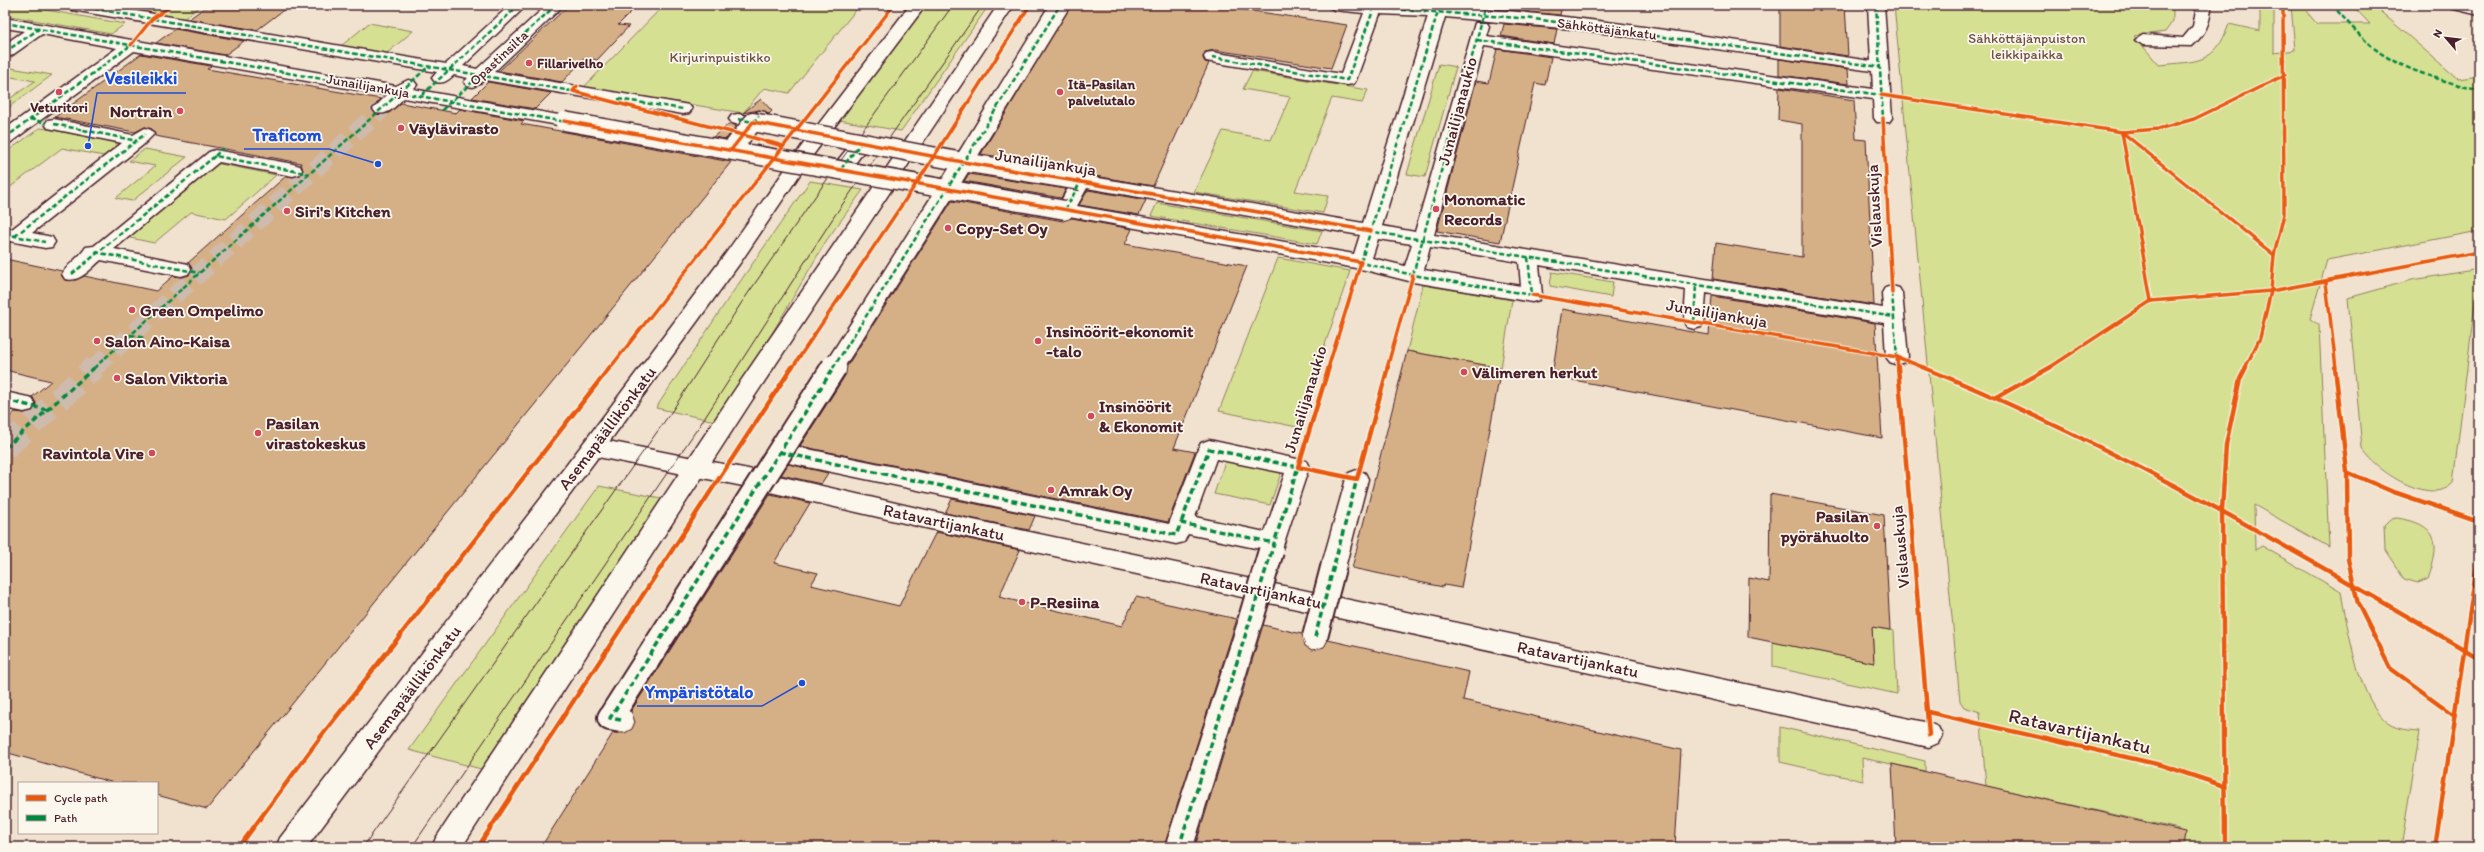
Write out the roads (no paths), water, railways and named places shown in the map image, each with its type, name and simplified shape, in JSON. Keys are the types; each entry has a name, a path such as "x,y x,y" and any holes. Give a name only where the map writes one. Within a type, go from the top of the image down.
{"street":[{"name":"Junailijankuja","path":"72,5 683,109"},
{"name":"Opastinsilta","path":"422,95 520,5"},
{"name":"Opastinsilta","path":"447,106 556,5"},
{"name":"Asemapäällikönkatu","path":"290,847 593,447 733,258 807,151 918,5"},
{"path":"446,847 695,467 1006,5"},
{"path":"621,720 610,718 947,189 1060,5"},
{"name":"Sähköttäjänkatu","path":"1334,5 1373,11 1439,9 1485,10 1880,67"},
{"path":"1876,5 1883,118"},
{"path":"1361,262 1439,9"},
{"name":"Junailijanaukio","path":"1413,275 1485,10"},
{"path":"1212,57 1347,80 1373,11"},
{"name":"Junailijankuja","path":"5,23 422,95 447,106 564,121 841,169 1361,262 1413,275 1532,295 1528,257"},
{"path":"5,52 39,29"},
{"name":"Sähköttäjänkatu","path":"1477,40 1881,94"},
{"path":"5,138 43,122 131,45"},
{"path":"382,109 428,66"},
{"name":"Junailijankuja","path":"731,150 750,119 861,143 963,162 1081,181 1371,232 1894,317"},
{"path":"10,235 141,137 43,122"},
{"path":"841,169 861,143"},
{"path":"72,274 96,252 219,152 293,170"},
{"path":"1065,210 1081,181"},
{"path":"10,235 45,242"},
{"path":"96,252 181,269"},
{"path":"1694,322 1696,285"},
{"path":"1892,293 1897,357"},
{"name":"Ratavartijankatu","path":"593,447 695,467 1929,735"},
{"path":"779,452 1176,536 1209,449 1298,467 1179,847"},
{"path":"1315,637 1357,479"},
{"path":"1180,527 1273,547"}],"lane":[{"path":"2159,56 2187,44 2197,35 2204,20 2204,5"},
{"path":"2455,5 2479,11"},
{"path":"2143,40 2187,44"}],"tunnel":[{"path":"94,368 382,109"},
{"path":"5,448 95,367"}],"tram line":[{"path":"363,847 674,408 740,305 821,188 953,5"},
{"path":"412,847 706,416 835,215 983,5"}],"place":[{"name":"Fillarivelho","path":"529,63"},
{"name":"Veturitori","path":"59,92"},
{"name":"Itä-Pasilan palvelutalo","path":"1060,92"},
{"name":"Nortrain","path":"180,111"},
{"name":"Väylävirasto","path":"401,128"},
{"name":"Vesileikki","path":"88,146"},
{"name":"Traficom","path":"378,164"},
{"name":"Monomatic Records","path":"1436,209"},
{"name":"Siri's Kitchen","path":"287,211"},
{"name":"Copy-Set Oy","path":"948,228"},
{"name":"Green Ompelimo","path":"132,310"},
{"name":"Salon Aino-Kaisa","path":"97,341"},
{"name":"Insinöörit-ekonomit -talo","path":"1038,341"},
{"name":"Välimeren herkut","path":"1464,372"},
{"name":"Salon Viktoria","path":"117,378"},
{"name":"Insinöörit & Ekonomit","path":"1091,416"},
{"name":"Pasilan virastokeskus","path":"258,433"},
{"name":"Ravintola Vire","path":"152,453"},
{"name":"Amrak Oy","path":"1051,490"},
{"name":"Pasilan pyörähuolto","path":"1877,526"},
{"name":"P-Resiina","path":"1022,602"},
{"name":"Ympäristötalo","path":"802,683"}],"park label":[{"name":"Sähköttäjänpuiston leikkipaikka","path":"2027,46"},
{"name":"Kirjurinpuistikko","path":"720,57"}]}
